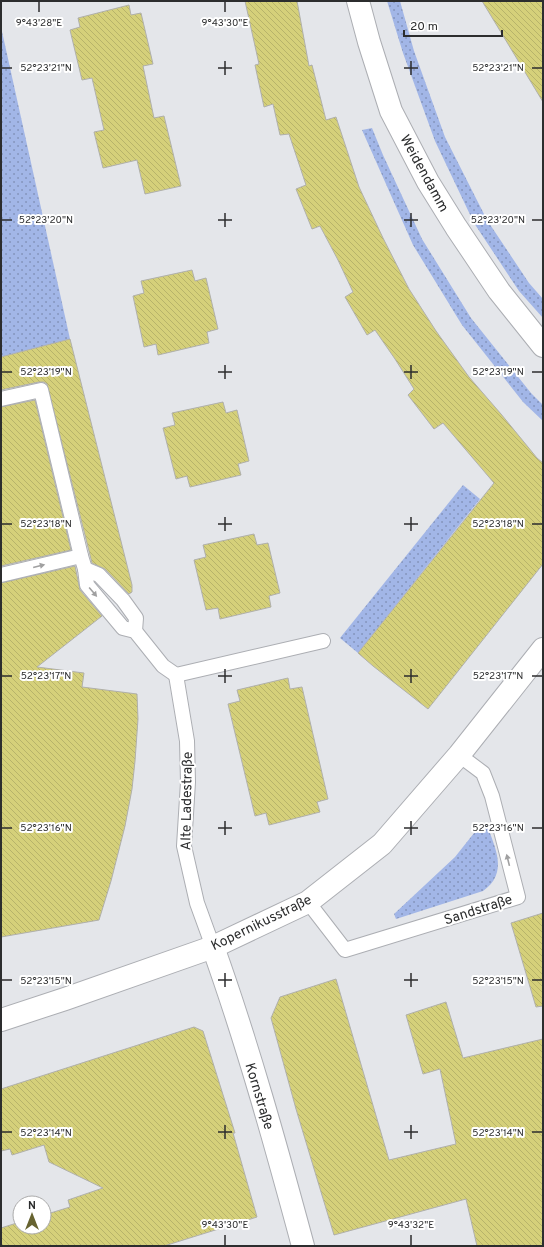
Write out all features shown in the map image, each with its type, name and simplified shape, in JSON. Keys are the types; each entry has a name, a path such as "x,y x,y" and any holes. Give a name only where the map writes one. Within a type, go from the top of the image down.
{"street":[{"name":"Weidendamm","path":"358,1 369,42 391,111 428,182 499,291 543,346"},
{"name":"Kopernikusstraße","path":"1,1020 213,947 308,902 382,844 459,755 543,649"},
{"name":"Kornstraße","path":"213,947 231,998 303,1246"}],"lane":[{"path":"1,400 40,390 83,562 87,585 123,628 135,631 163,666 176,675 323,641"},
{"path":"1,575 83,562"},
{"name":"Alte Ladestraße","path":"176,675 187,741 188,782 184,846 197,903 213,947"},
{"name":"Sandstraße","path":"308,902 345,950 518,897 492,796 483,772 459,755"}],"shaded area":[{"path":"387,1 400,1 414,51 445,137 487,220 529,283 543,299 543,318 519,291 474,223 435,141 403,53"},
{"path":"1,27 70,339 1,357"},
{"path":"372,128 422,239 471,318 531,393 543,405 543,421 523,402 462,325 413,245 362,130"},
{"path":"463,485 480,499 358,653 340,638"},
{"path":"482,823 487,825 498,860 496,876 491,884 483,891 396,919 394,914 455,857"}],"building":[{"path":"245,1 297,1 309,66 312,65 326,120 336,117 359,187 409,289 436,331 469,377 537,458 543,463 543,564 428,709 358,653 494,483 443,423 434,429 408,395 414,389 395,359 375,330 367,335 345,297 353,292 320,226 312,229 296,189 306,185 289,134 280,135 273,104 264,107 255,65 259,64"},
{"path":"482,1 543,1 543,102 505,39"},
{"path":"129,5 131,15 141,13 153,64 143,66 154,118 164,116 181,186 145,194 137,160 103,168 94,132 104,130 92,78 82,80 70,30 80,27 78,18"},
{"path":"192,270 195,281 206,278 218,329 207,332 209,343 158,355 156,344 144,347 133,296 144,293 141,281"},
{"path":"70,339 132,585 132,592 129,594 105,569 92,563 47,384 44,382 39,382 1,390 1,357"},
{"path":"35,400 71,550 1,566 1,407"},
{"path":"223,402 226,413 237,410 249,461 238,464 241,475 190,487 187,476 176,479 163,428 175,425 172,413"},
{"path":"254,534 257,545 268,543 280,593 269,596 271,607 220,619 218,608 206,610 194,560 206,557 203,545"},
{"path":"75,566 80,590 102,616 37,667 84,673 82,687 137,694 138,719 135,761 132,789 125,826 99,920 1,937 1,583"},
{"path":"288,678 290,689 302,687 328,799 317,802 320,812 269,825 266,813 255,816 228,704 240,701 237,690"},
{"path":"543,913 543,1006 536,1007 511,923"},
{"path":"336,979 389,1160 456,1144 440,1069 423,1074 406,1015 446,1002 463,1058 543,1039 543,1246 477,1246 466,1199 334,1235 296,1109 271,1018 280,997"},
{"path":"194,1027 203,1031 235,1133 233,1133 257,1217 164,1246 1,1246 1,1228 12,1225 12,1235 52,1235 52,1213 70,1207 68,1200 103,1188 49,1162 44,1145 12,1155 10,1149 1,1151 1,1089"}]}
